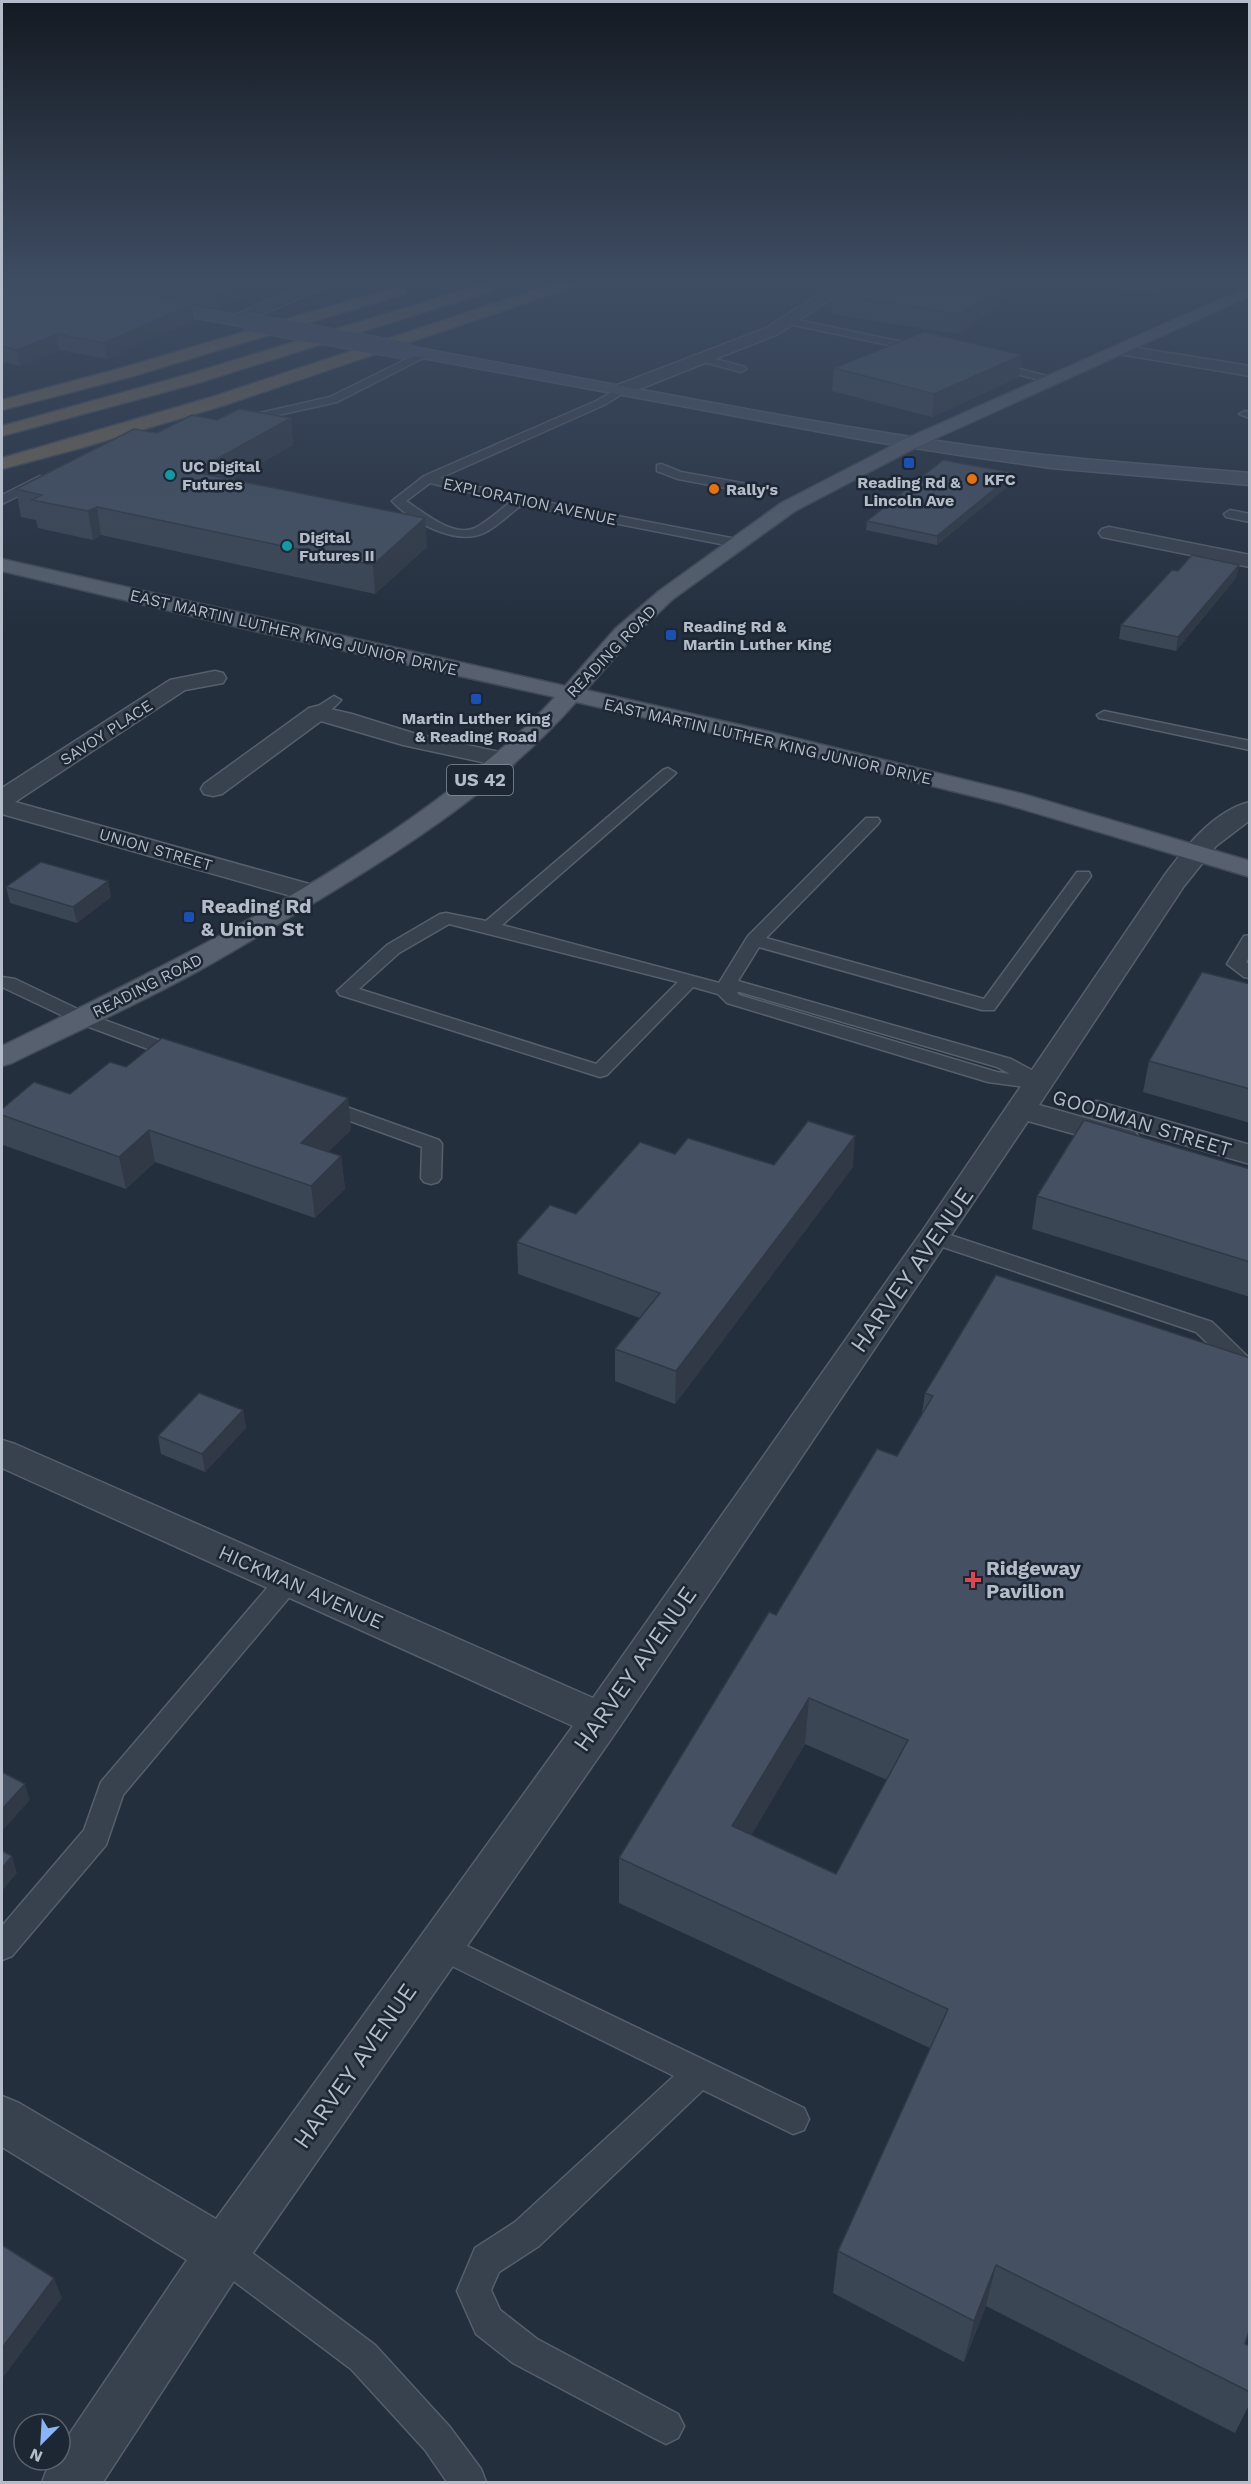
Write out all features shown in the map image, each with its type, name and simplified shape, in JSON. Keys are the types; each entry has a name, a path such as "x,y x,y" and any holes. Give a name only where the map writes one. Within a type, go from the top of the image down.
{"highway":[{"path":"2,405 33,397"},
{"path":"2,430 125,397"},
{"path":"2,450 190,397"},
{"path":"2,464 119,433 233,397"}],"main road":[{"name":"READING ROAD","path":"2,1058 189,965 409,832 505,760 544,724 623,634 666,595 736,543 801,499 911,443 1013,397"},
{"name":"EAST MARTIN LUTHER KING JUNIOR DRIVE","path":"2,565 568,694 1013,799 1250,869"}],"street":[{"path":"659,397 911,443 1023,459 1250,479"},
{"path":"1109,533 1250,561"},
{"name":"SAVOY PLACE","path":"2,799 178,686 215,678"},
{"path":"213,789 325,707 344,719 411,740 505,760"},
{"name":"UNION STREET","path":"2,806 311,893"},
{"name":"HARVEY AVENUE","path":"70,2482 223,2252 601,1720 935,1237 1173,882 1195,852 1226,823 1250,809"},
{"name":"GOODMAN STREET","path":"1032,1095 1250,1155"},
{"name":"GOODMAN STREET","path":"1032,1095 1250,1175"},
{"name":"HICKMAN AVENUE","path":"2,1454 601,1720"},
{"path":"2,2120 223,2252"}],"lane":[{"path":"234,421 338,397"},
{"name":"EXPLORATION AVENUE","path":"428,479 610,397"},
{"path":"738,500 664,482 657,470 753,489"},
{"path":"2,500 47,476"},
{"path":"428,479 398,501 447,531 462,534 476,532 520,501"},
{"name":"EXPLORATION AVENUE","path":"428,479 520,501 736,543"},
{"path":"1230,514 1250,518"},
{"path":"1104,715 1250,746"},
{"path":"489,927 668,773"},
{"path":"724,990 754,940 872,821"},
{"path":"754,940 988,1006 1083,876"},
{"path":"690,980 600,1071 346,992 393,949 446,918 489,927 690,980 724,990 733,999 995,1078 1032,1095"},
{"path":"1250,940 1236,964 1250,973"},
{"path":"2,982 9,983 82,1018 192,1058"},
{"path":"302,1097 432,1144 431,1178"},
{"path":"935,1237 1204,1327 1240,1362"},
{"path":"2,1947 96,1836 111,1790 288,1581"},
{"path":"440,1946 793,2119"},
{"path":"666,2426 525,2351 488,2322 474,2290 487,2260 527,2234 698,2074"},
{"path":"223,2252 363,2357 436,2438 468,2482"}],"building":[{"path":"239,409 291,418 193,472 425,518 373,565 97,507 88,511 32,500 42,495 16,489 134,429 157,433 192,415 217,420"},
{"path":"943,460 1014,473 937,536 867,521"},
{"path":"1192,555 1239,565 1178,637 1121,625 1172,570 1178,571"},
{"path":"41,862 108,881 73,907 6,887"},
{"path":"1202,972 1250,984 1250,1089 1149,1061"},
{"path":"162,1038 348,1098 301,1143 341,1156 311,1186 149,1130 119,1157 2,1115 2,1109 34,1082 70,1094 110,1062 126,1067"},
{"path":"1084,1120 1250,1169 1250,1262 1037,1196"},
{"path":"808,1121 855,1136 676,1371 615,1349 660,1293 517,1242 550,1205 576,1214 640,1142 675,1154 688,1138 774,1165"},
{"path":"996,1275 1250,1358 1250,2328 1245,2344 1250,2346 1250,2392 996,2265 974,2321 838,2251 948,2009 619,1858 769,1612 776,1615 877,1449 897,1456 933,1396 925,1393","holes":["809,1698 908,1740 836,1874 732,1826"]},
{"path":"199,1393 243,1410 202,1454 158,1436"},
{"path":"2,1772 25,1784 2,1809"},
{"path":"2,1851 12,1856 2,1868"},
{"path":"2,2245 54,2278 2,2348"}],"place":[{"name":"Reading Rd & Lincoln Ave","path":"909,463"},
{"name":"UC Digital Futures","path":"170,475"},
{"name":"KFC","path":"972,479"},
{"name":"Rally's","path":"714,489"},
{"name":"Digital Futures II","path":"287,546"},
{"name":"Reading Rd & Martin Luther King","path":"671,635"},
{"name":"Martin Luther King & Reading Road","path":"476,699"},
{"name":"Reading Rd & Union St","path":"189,917"},
{"name":"Ridgeway Pavilion","path":"973,1580"}]}
